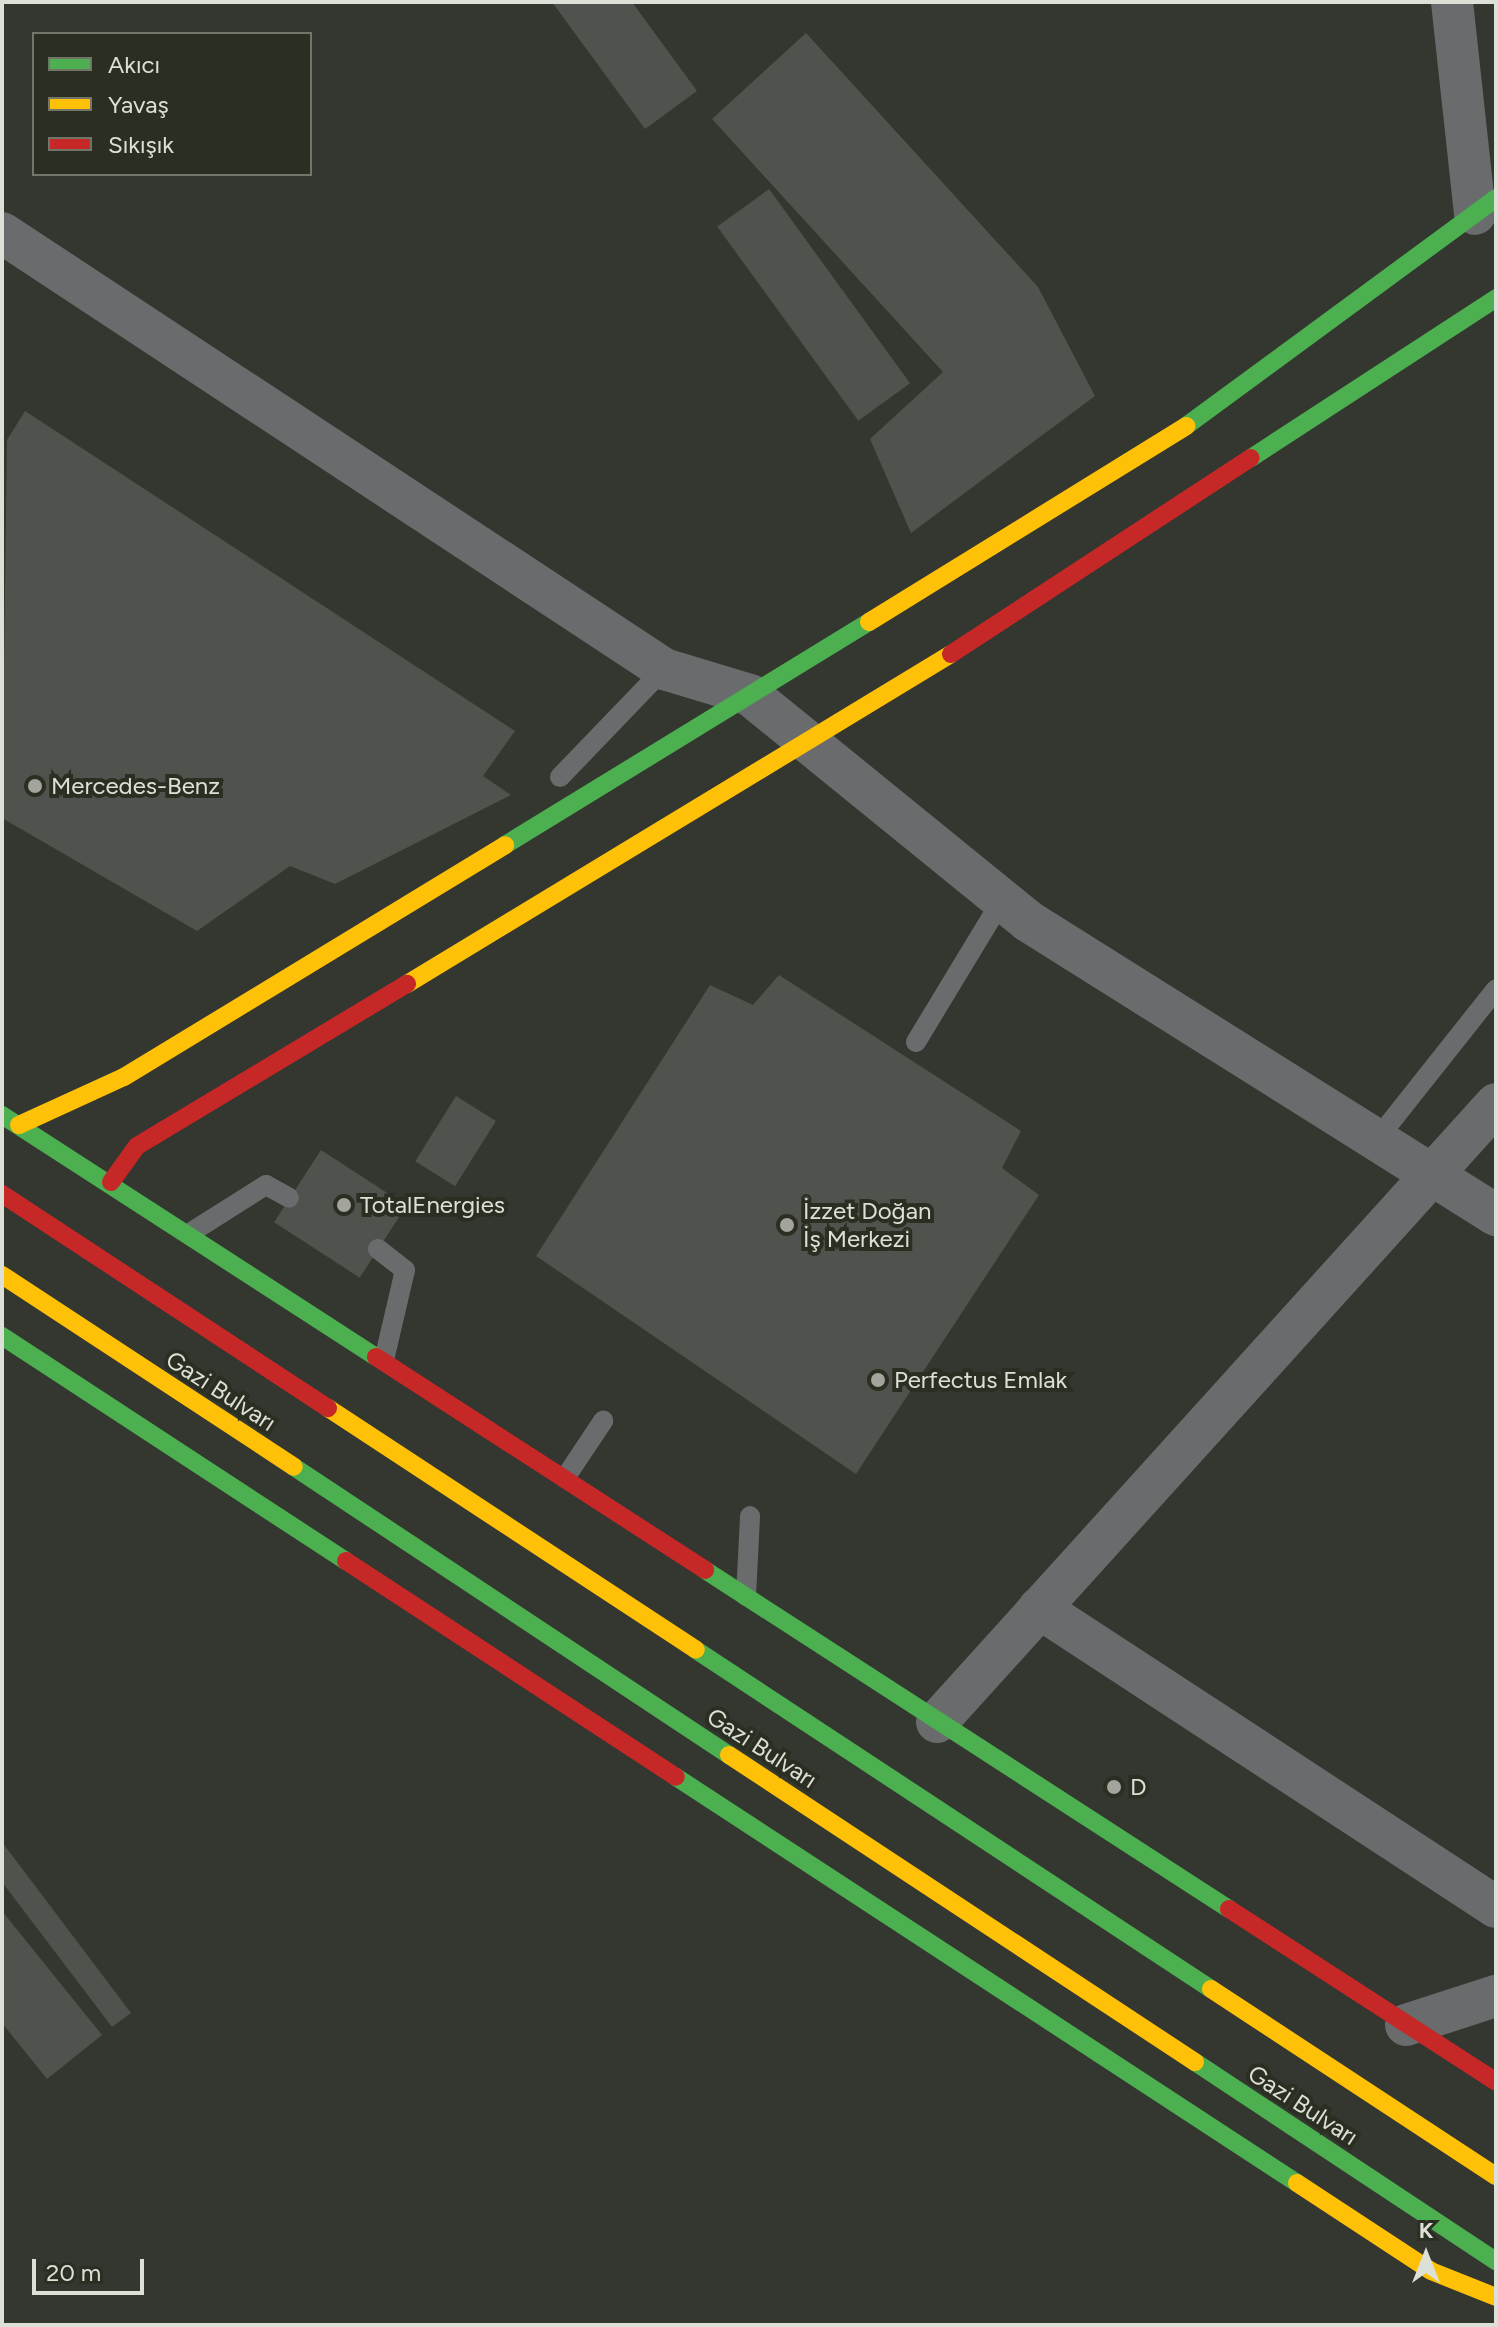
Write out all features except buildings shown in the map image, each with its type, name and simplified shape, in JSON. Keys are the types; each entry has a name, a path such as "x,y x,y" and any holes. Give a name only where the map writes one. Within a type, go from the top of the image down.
{"main road":[{"path":"19,1125 124,1077 1162,444 1485,206"},
{"path":"111,1182 137,1146 812,741 1259,460 1496,298"},
{"path":"2,1115 190,1233 937,1722 1496,2082"},
{"name":"Gazi Bulvarı","path":"2,1194 1496,2176"},
{"name":"Gazi Bulvarı","path":"2,1275 1496,2261"},
{"path":"2,1336 1431,2271 1496,2297"}],"street":[{"path":"1452,2 1485,206"},
{"path":"2,233 664,669 750,695 812,741 1002,900 1432,1170 1496,1215"},
{"path":"937,1722 1432,1170 1496,1104"},
{"path":"1039,1608 1496,1907"},
{"path":"1406,2025 1496,1996"}],"lane":[{"path":"560,777 664,669"},
{"path":"916,1042 1002,900"},
{"path":"1378,1138 1496,989"},
{"path":"190,1233 266,1185 289,1198"},
{"path":"378,1249 405,1270 384,1360"},
{"path":"565,1478 603,1421"},
{"path":"746,1597 750,1516"}],"traffic: fast":[{"path":"1186,426 1496,198"},
{"path":"1251,458 1496,298"},
{"path":"505,845 869,622"},
{"path":"2,1115 376,1357"},
{"path":"2,1336 346,1561"},
{"path":"294,1467 729,1755"},
{"path":"705,1570 1229,1909"},
{"path":"696,1650 1211,1989"},
{"path":"676,1777 1297,2183"},
{"path":"1195,2062 1496,2261"}],"traffic: slow":[{"path":"869,622 1186,426"},
{"path":"407,984 951,654"},
{"path":"19,1125 124,1077 505,845"},
{"path":"2,1275 294,1467"},
{"path":"328,1408 696,1650"},
{"path":"729,1755 1195,2062"},
{"path":"1211,1989 1496,2176"},
{"path":"1297,2183 1431,2271 1496,2297"}],"traffic: jam":[{"path":"951,654 1251,458"},
{"path":"111,1182 137,1146 407,984"},
{"path":"2,1194 328,1408"},
{"path":"376,1357 705,1570"},
{"path":"346,1561 676,1777"},
{"path":"1229,1909 1496,2082"}],"place":[{"name":"Mercedes-Benz","path":"35,786"},
{"name":"TotalEnergies","path":"344,1205"},
{"name":"İzzet Doğan İş Merkezi","path":"787,1225"},
{"name":"Perfectus Emlak","path":"878,1380"},
{"name":"D","path":"1114,1787"}]}
